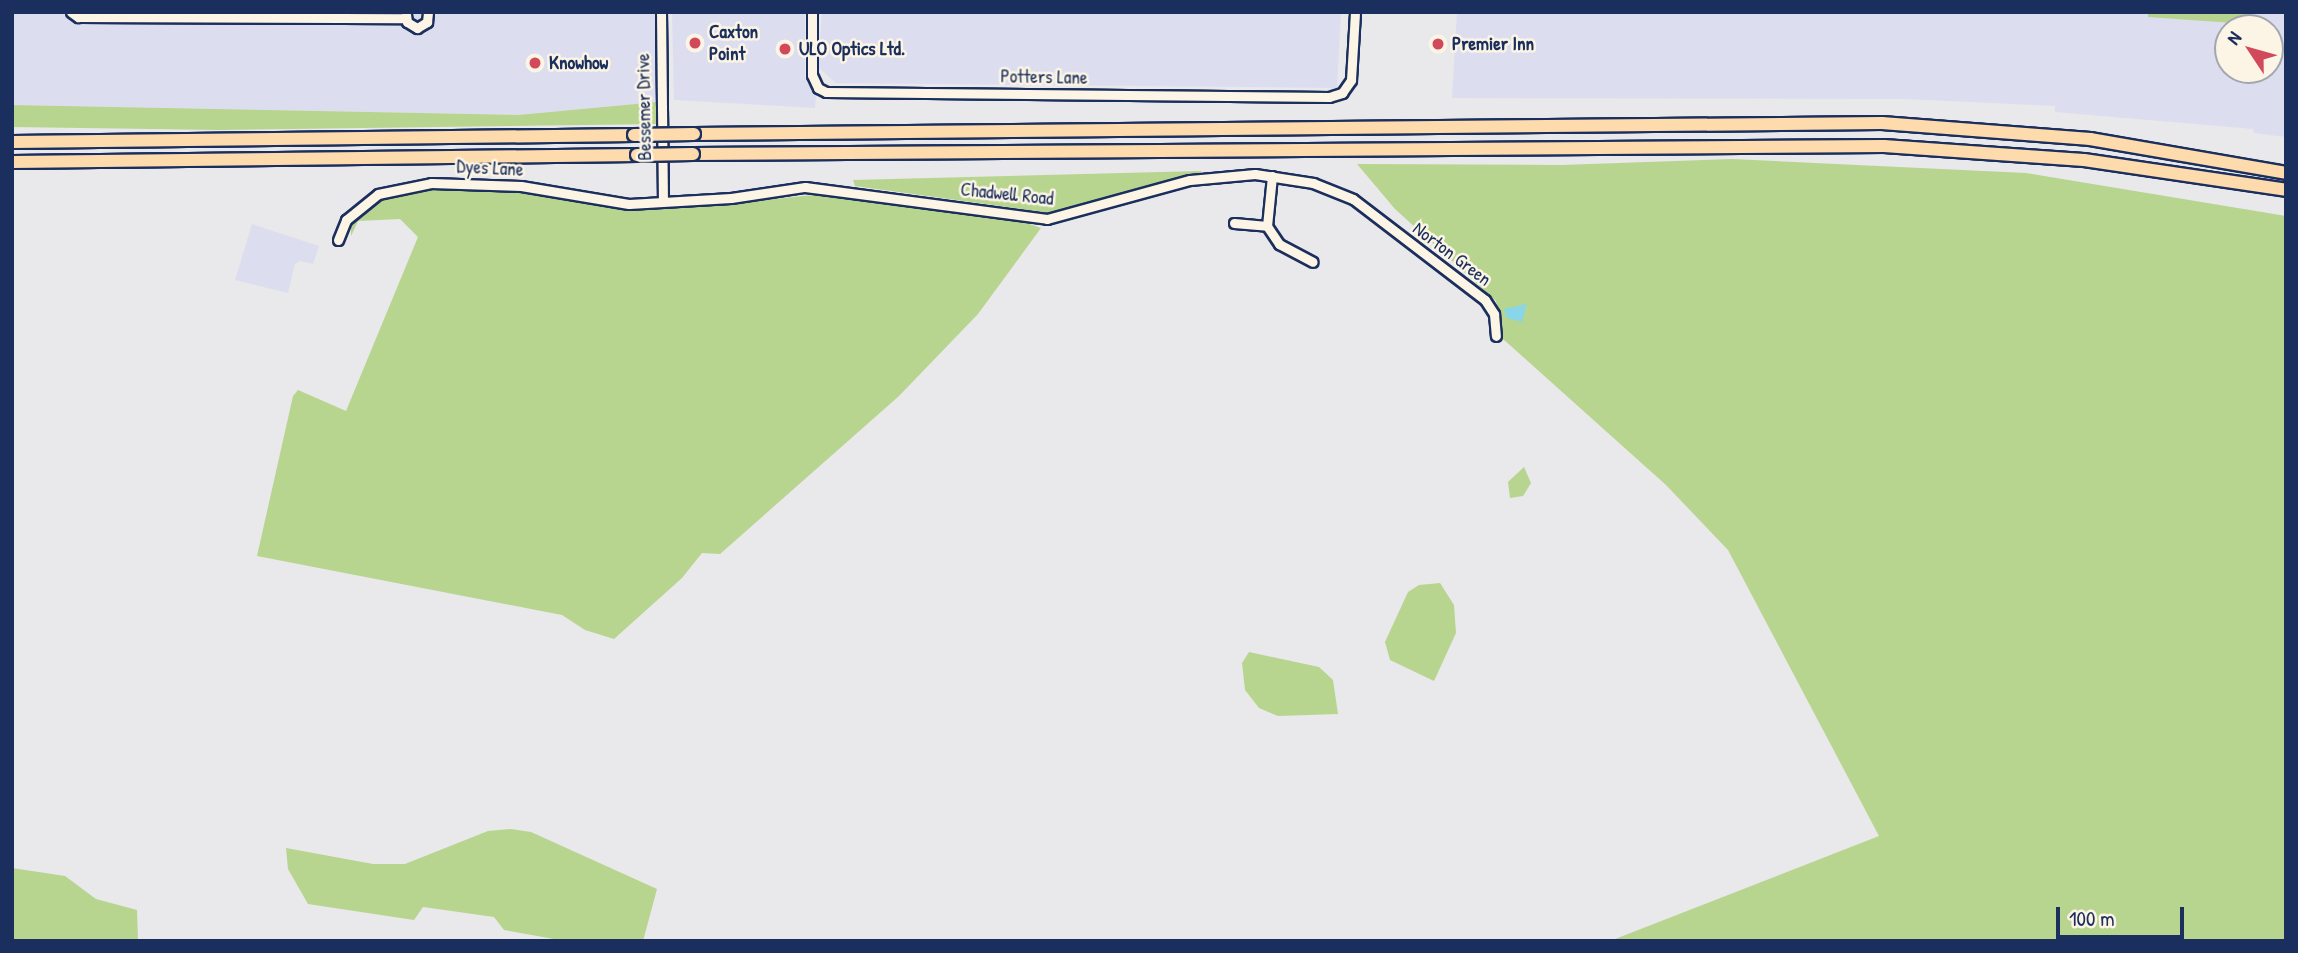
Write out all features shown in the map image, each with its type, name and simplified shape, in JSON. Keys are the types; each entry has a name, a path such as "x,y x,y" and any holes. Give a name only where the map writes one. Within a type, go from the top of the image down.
{"highway":[{"path":"12,142 1882,123 2090,139 2286,173"},
{"path":"12,162 1870,146 2084,160 2286,190"}],"street":[{"path":"71,12 78,17 406,15 411,26 423,26 428,12"},
{"name":"Bessemer Drive","path":"661,12 663,201"},
{"name":"Potters Lane","path":"812,12 812,75 818,88 826,92 1329,97 1346,90 1352,75 1356,12"},
{"name":"Chadwell Road","path":"663,201 731,198 805,187 1055,218 1190,180 1231,174 1272,176 1337,190 1376,219"},
{"path":"1272,176 1266,226 1279,244 1313,262"},
{"name":"Dyes Lane","path":"338,240 346,220 360,205 378,194 411,185 521,186 629,204 663,201"},
{"name":"Norton Green","path":"1376,219 1485,300 1497,325 1496,336"},
{"path":"1234,223 1266,226"}],"shaded area":[{"path":"12,12 655,12 657,102 518,115 12,105"},
{"path":"672,12 805,12 805,79 816,95 815,108 674,100"},
{"path":"822,12 1341,12 1337,88 836,83 818,67"},
{"path":"1457,12 2286,12 2286,137 2254,133 2253,129 2055,112 2055,106 1906,99 1452,98"},
{"path":"252,224 319,246 313,264 300,261 295,264 288,293 235,280"}],"green space":[{"path":"2148,12 2248,12 2214,14 2214,22 2148,17"},
{"path":"657,102 659,124 220,130 12,127 12,105 518,115"},
{"path":"1732,159 2026,173 2286,216 2286,941 1610,941 1879,836 1728,550 1666,485 1503,339 1496,301 1395,209 1357,164 1562,165"},
{"path":"1201,171 1201,176 1050,213 855,186 853,180"},
{"path":"471,183 645,205 697,207 833,193 1007,216 1041,228 978,314 899,396 720,554 702,553 682,578 614,639 585,630 562,615 257,556 293,396 298,390 346,411 418,237 400,219 358,221 351,236 351,219 382,195 409,188"},
{"path":"1524,467 1531,483 1523,496 1510,498 1508,482"},
{"path":"1440,583 1454,605 1456,633 1434,681 1390,660 1385,642 1408,592 1419,585"},
{"path":"1249,652 1319,667 1333,680 1338,714 1278,716 1259,708 1245,690 1242,663"},
{"path":"511,829 531,832 657,889 643,941 565,941 504,930 494,917 423,907 414,920 308,904 288,869 286,848 373,864 405,864 488,831"},
{"path":"12,868 65,876 96,899 137,910 138,941 12,941"}],"water":[{"path":"1527,304 1522,322 1507,318 1504,309"}],"place":[{"name":"Caxton Point","path":"695,43"},
{"name":"Premier Inn","path":"1438,44"},
{"name":"ULO Optics Ltd.","path":"785,49"},
{"name":"Knowhow","path":"535,63"}]}
